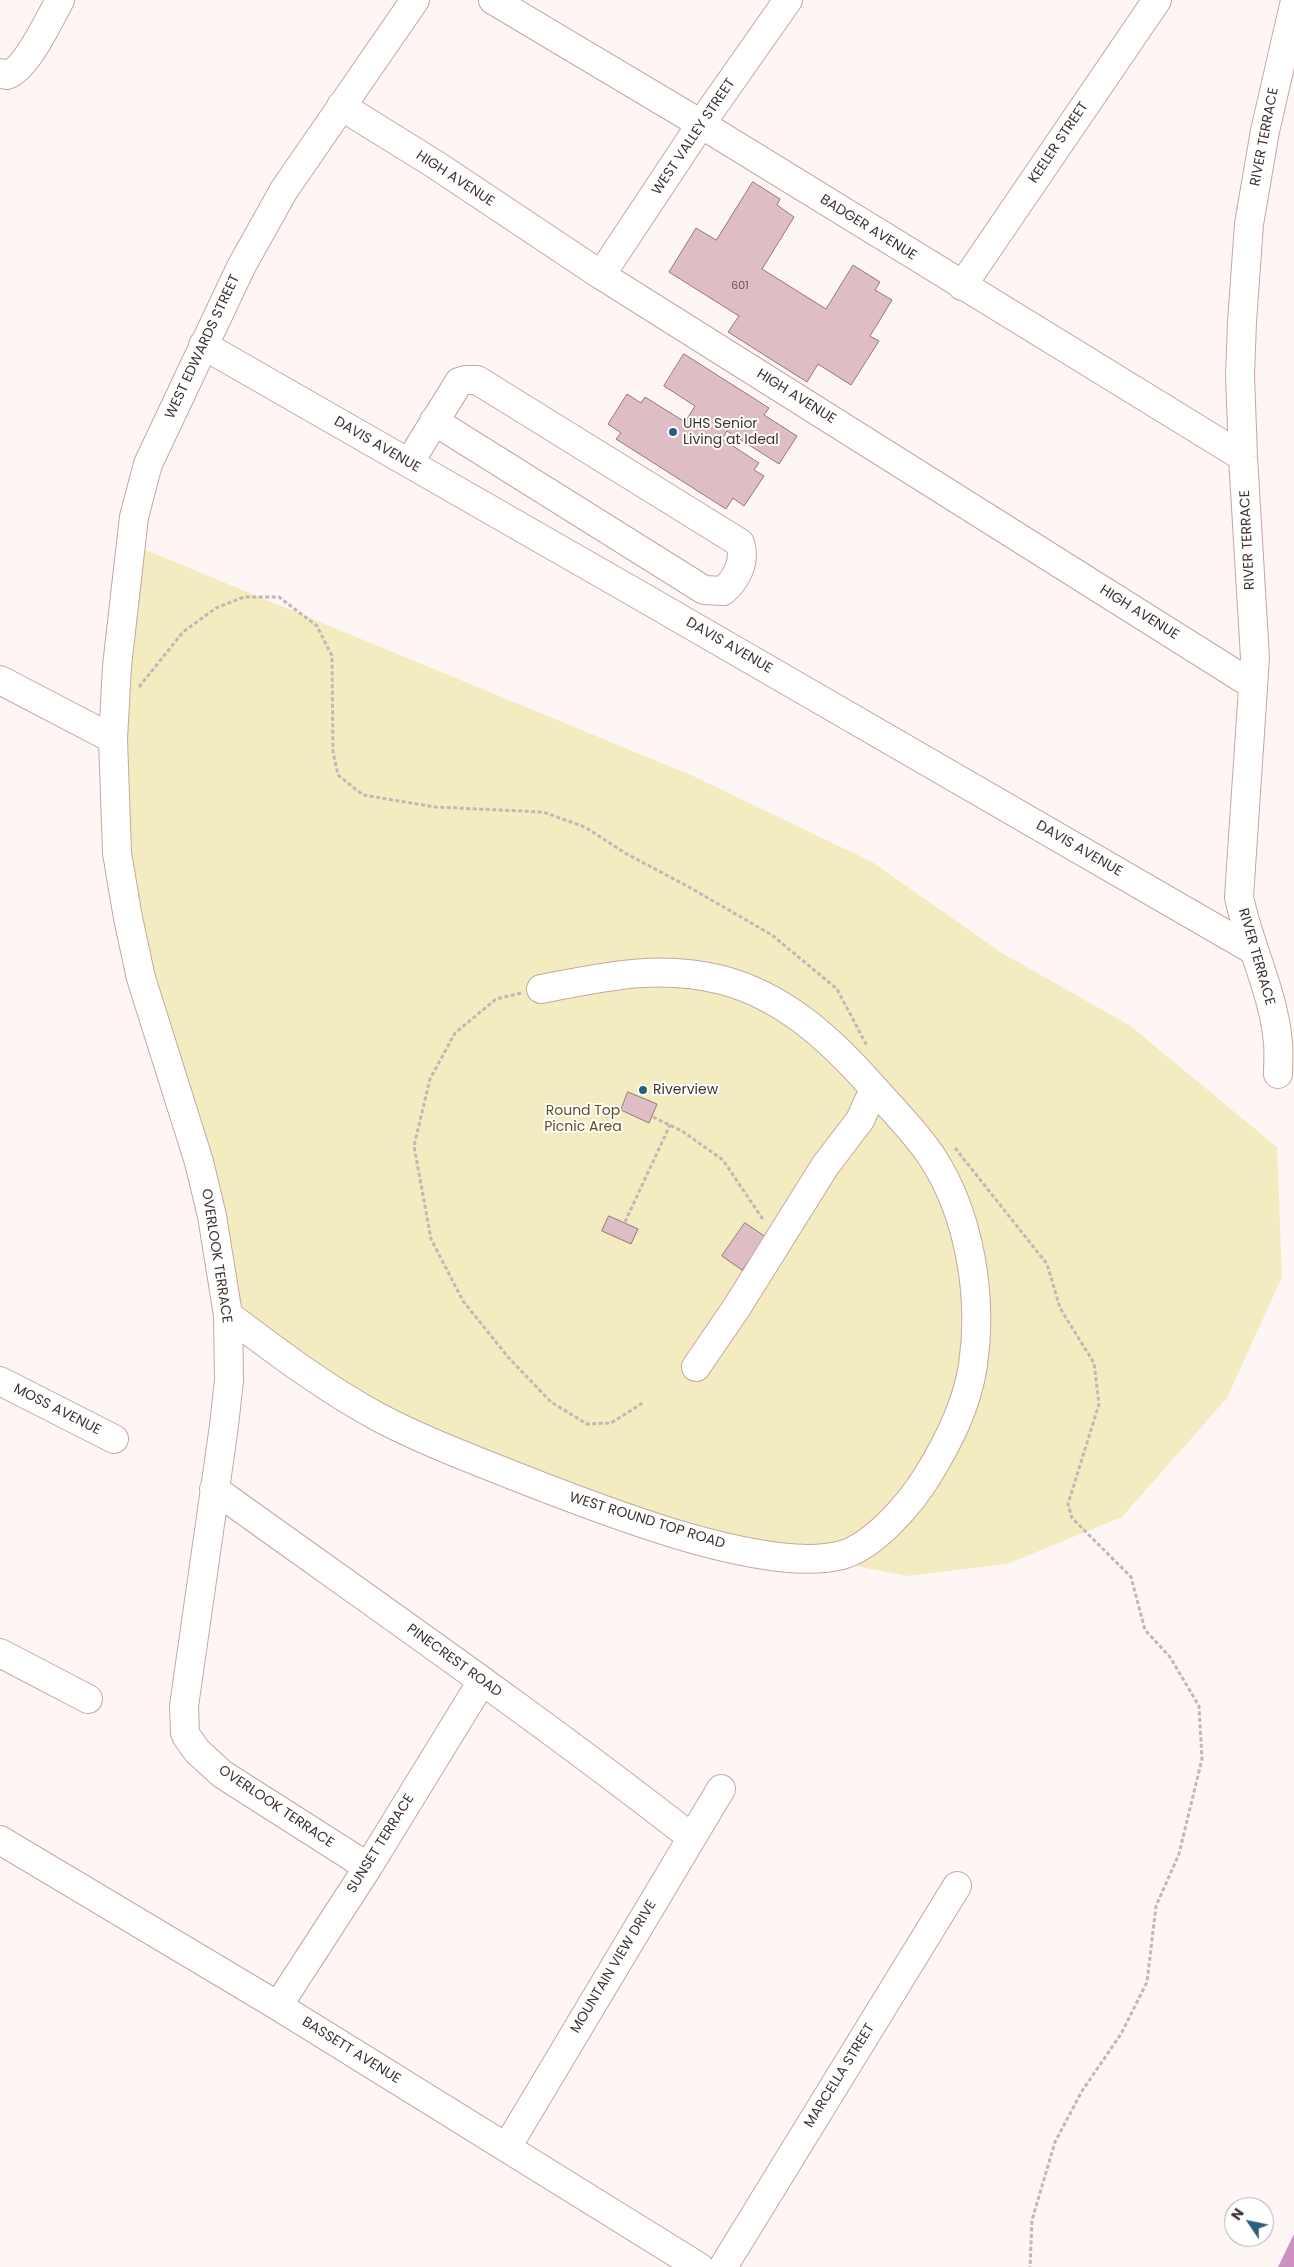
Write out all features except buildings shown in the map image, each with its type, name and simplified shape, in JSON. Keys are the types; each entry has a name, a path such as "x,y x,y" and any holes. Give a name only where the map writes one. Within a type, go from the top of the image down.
{"street":[{"path":"5,74 33,49 60,0"},
{"name":"WEST EDWARDS STREET","path":"113,739 117,666 134,517 148,464 241,266 284,190 415,0"},
{"name":"BADGER AVENUE","path":"493,0 701,124 1242,457"},
{"name":"WEST VALLEY STREET","path":"601,275 701,124 788,0"},
{"name":"KEELER STREET","path":"962,286 1157,0"},
{"name":"RIVER TERRACE","path":"1278,1074 1278,1043 1270,1001 1245,924 1239,897 1255,658 1242,457 1240,375 1249,224 1265,131 1294,5"},
{"name":"HIGH AVENUE","path":"341,106 436,165 601,275 1253,685"},
{"name":"DAVIS AVENUE","path":"203,345 1253,950"},
{"path":"409,463 434,421 459,382 477,380 740,543 743,552 740,569 732,583 723,591 704,590 434,421"},
{"path":"0,680 113,739"},
{"name":"OVERLOOK TERRACE","path":"113,739 117,853 128,918 141,978 199,1162 212,1216 228,1315 229,1380 184,1706 185,1733 197,1751 222,1774 368,1867"},
{"name":"WEST ROUND TOP ROAD","path":"228,1315 304,1371 377,1416 427,1441 571,1498 664,1530 768,1555 814,1560 846,1554 880,1532 900,1513 920,1489 941,1454 957,1421 972,1368 975,1335 975,1301 970,1256 947,1185 932,1158 918,1139 845,1056 807,1022 770,998 723,980 673,972 626,973 541,989"},
{"path":"696,1367 824,1166 860,1120 868,1082"},
{"name":"MOSS AVENUE","path":"0,1381 114,1440"},
{"name":"PINECREST ROAD","path":"214,1489 482,1681 612,1776 691,1837"},
{"path":"0,1653 88,1699"},
{"name":"SUNSET TERRACE","path":"278,2006 368,1867 482,1681"},
{"name":"MOUNTAIN VIEW DRIVE","path":"507,2146 721,1788"},
{"name":"BASSETT AVENUE","path":"0,1840 278,2006 507,2146 699,2267"},
{"name":"MARCELLA STREET","path":"723,2267 957,1886"}],"path":[{"path":"116,705 142,686 183,632 216,608 244,597 279,597 317,626 332,656 333,752 338,775 364,795 435,807 543,812 585,827 625,853 772,935 837,989 868,1049 868,1082"},
{"path":"541,989 496,999 455,1033 430,1079 414,1146 431,1239 463,1301 508,1357 551,1402 587,1424 611,1423 644,1402"},
{"path":"653,1117 696,1140 729,1166 777,1242"},
{"path":"625,1222 670,1125"},
{"path":"954,1147 1047,1264 1060,1308 1094,1363 1099,1404 1068,1504 1072,1518 1131,1577 1145,1630 1170,1657 1199,1706 1202,1759 1179,1854 1156,1906 1147,1982 1121,2034 1082,2092 1055,2142 1032,2220 1030,2267"}],"green space":[{"name":"Round Top Picnic Area","path":"131,544 693,776 872,862 1002,953 1129,1025 1277,1147 1282,1277 1227,1398 1122,1517 1007,1564 908,1576 664,1530 427,1441 228,1315 141,978 113,739"}],"shaded area":[{"path":"1294,2234 1294,2267 1278,2267"}],"place":[{"name":"UHS Senior Living at Ideal","path":"673,432"},
{"name":"Riverview","path":"643,1090"}]}
